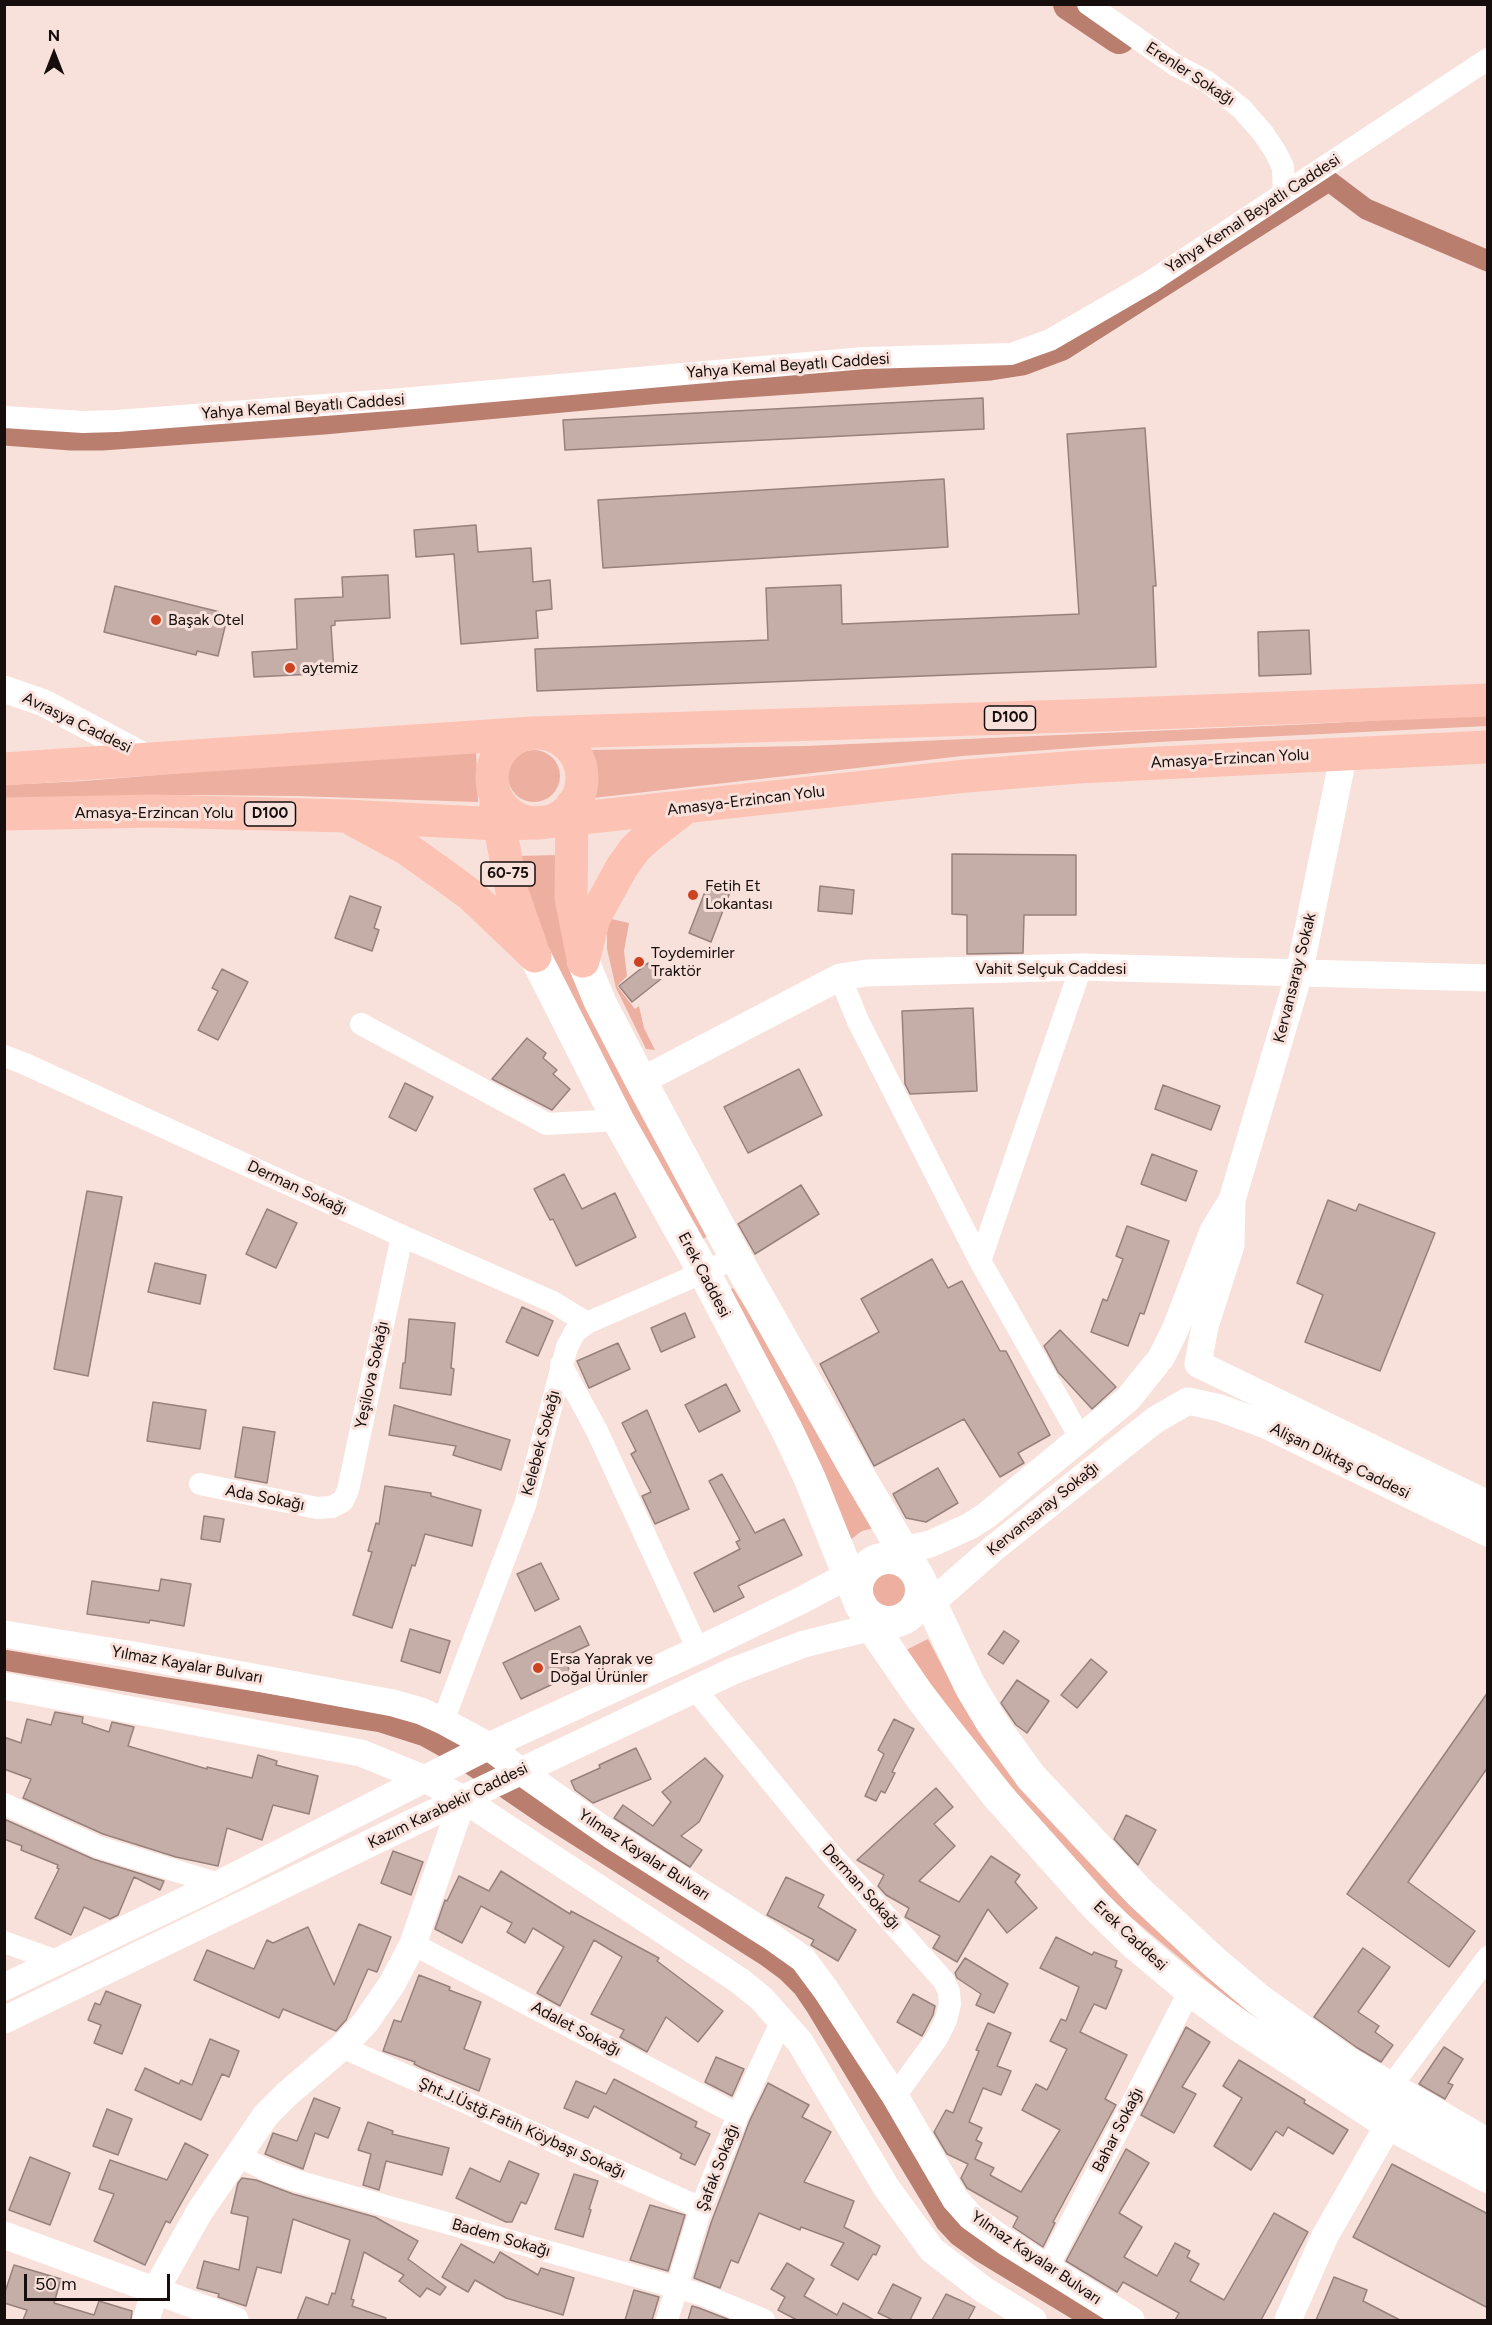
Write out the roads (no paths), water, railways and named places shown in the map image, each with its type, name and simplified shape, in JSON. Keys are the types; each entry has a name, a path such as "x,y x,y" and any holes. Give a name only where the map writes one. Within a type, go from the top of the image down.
{"highway":[{"name":"D100","path":"4,769 531,733 1488,700"},
{"name":"D100","path":"493,788 492,773 500,752 517,737 531,733 547,734 561,740 572,750 579,763 582,778 579,793 571,813 536,824"},
{"name":"Amasya-Erzincan Yolu","path":"571,813 685,808 818,792 1078,767 1488,747"},
{"path":"493,788 498,801 508,812 536,824"},
{"name":"60-75","path":"493,788 516,910 535,956"},
{"path":"583,961 594,918 622,867 635,849 685,808"},
{"name":"Amasya-Erzincan Yolu","path":"4,814 154,811 536,824"},
{"path":"571,813 571,898 583,961"},
{"path":"345,816 407,849 445,876 472,896 535,956"}],"main road":[{"name":"Erek Caddesi","path":"535,956 618,1120 703,1272 810,1479 870,1606 919,1695 997,1795 1098,1907 1134,1943 1190,1990 1238,2025 1389,2124 1488,2177"},
{"path":"583,961 600,1002 641,1081 736,1258 862,1482 890,1555 925,1590 970,1686 992,1724 1031,1777 1140,1893 1213,1961 1297,2028 1389,2089 1488,2145"},
{"path":"890,1555 862,1573 857,1592 870,1606 917,1607 921,1588 925,1590"}],"street":[{"name":"Erenler Sokağı","path":"1088,4 1175,64 1206,81 1241,108 1275,151 1282,167 1284,193"},
{"name":"Yahya Kemal Beyatlı Caddesi","path":"4,417 82,422 117,421 402,399 864,358 1011,354 1050,340 1150,282 1488,59"},
{"name":"Avrasya Caddesi","path":"4,689 44,703 149,759"},
{"name":"Kervansaray Sokak","path":"1198,1364 1205,1326 1231,1245 1232,1200 1299,974 1344,753"},
{"name":"Vahit Selçuk Caddesi","path":"641,1081 840,977 895,970 1081,967 1488,978"},
{"path":"980,1261 1081,967"},
{"path":"840,977 858,1021 980,1261 1081,1439"},
{"path":"361,1024 547,1124 618,1120"},
{"name":"Derman Sokağı","path":"4,1056 553,1302 587,1323"},
{"name":"Kervansaray Sokak","path":"1158,1361 1175,1330 1213,1230 1232,1200"},
{"name":"Yeşilova Sokağı","path":"332,1507 343,1501 348,1490 402,1236"},
{"name":"Kelebek Sokağı","path":"443,1720 525,1505 552,1408 561,1365 575,1332 587,1323 736,1258"},
{"path":"1168,1354 1185,1354 1198,1364 1203,1381 1195,1396 1188,1401 1172,1403 1157,1395 1151,1380 1158,1361 1168,1354"},
{"name":"Kervansaray Sokağı","path":"890,1555 951,1536 987,1515 1128,1399 1158,1361"},
{"name":"Alişan Diktaş Caddesi","path":"1198,1364 1488,1504"},
{"path":"561,1365 597,1431 698,1650"},
{"name":"Kervansaray Sokağı","path":"925,1590 994,1548 1163,1414 1188,1401"},
{"name":"Alişan Diktaş Caddesi","path":"1188,1401 1220,1408 1266,1425 1488,1533"},
{"name":"Ada Sokağı","path":"200,1484 298,1505 332,1507"},
{"name":"Kazım Karabekir Caddesi","path":"4,1987 219,1884 489,1746 698,1650 870,1606"},
{"name":"Kazım Karabekir Caddesi","path":"4,2020 520,1771 694,1689 783,1651 870,1606"},
{"name":"Yılmaz Kayalar Bulvarı","path":"4,1634 393,1702 443,1720 489,1746 520,1771 611,1835 804,1959 895,2096 955,2199 980,2223 1047,2269 1131,2320"},
{"path":"4,1686 361,1753 425,1779 463,1799 740,1981 762,1999 800,2042 886,2187 932,2250 984,2290 1033,2320"},
{"name":"Derman Sokağı","path":"694,1689 829,1852 944,1981 949,1992 950,2004 946,2020 937,2038 895,2096"},
{"path":"146,2320 154,2291 200,2211 266,2115 342,2047 365,2023 392,1984 413,1944 463,1799"},
{"path":"4,1804 98,1847 219,1884"},
{"path":"4,1942 57,1961"},
{"name":"Adalet Sokağı","path":"413,1944 738,2115"},
{"path":"1389,2089 1488,1957"},
{"name":"Bahar Sokağı","path":"1047,2269 1190,1990"},
{"name":"Şafak Sokağı","path":"666,2320 701,2208 738,2115 782,2020"},
{"name":"Şht.J.Üstğ.Fatih Köybaşı Sokağı","path":"342,2047 701,2208"},
{"path":"1288,2320 1325,2236 1389,2124"},
{"name":"Badem Sokağı","path":"238,2156 273,2173 297,2181 677,2287 764,2320"},
{"path":"4,2235 235,2320"}],"waterway":[{"path":"1070,4 1119,37"},
{"path":"4,435 102,440 324,424 660,393 991,370 1023,365 1063,350 1329,181 1366,209 1488,261"},
{"path":"4,1660 381,1722 425,1736 450,1750 551,1819 787,1971 803,1987 816,2006 946,2222 959,2236 980,2251 1094,2320"}],"place":[{"name":"Başak Otel","path":"156,620"},
{"name":"aytemiz","path":"290,668"},
{"name":"Fetih Et Lokantası","path":"693,895"},
{"name":"Toydemirler Traktör","path":"639,962"},
{"name":"Ersa Yaprak ve Doğal Ürünler","path":"538,1668"}]}
